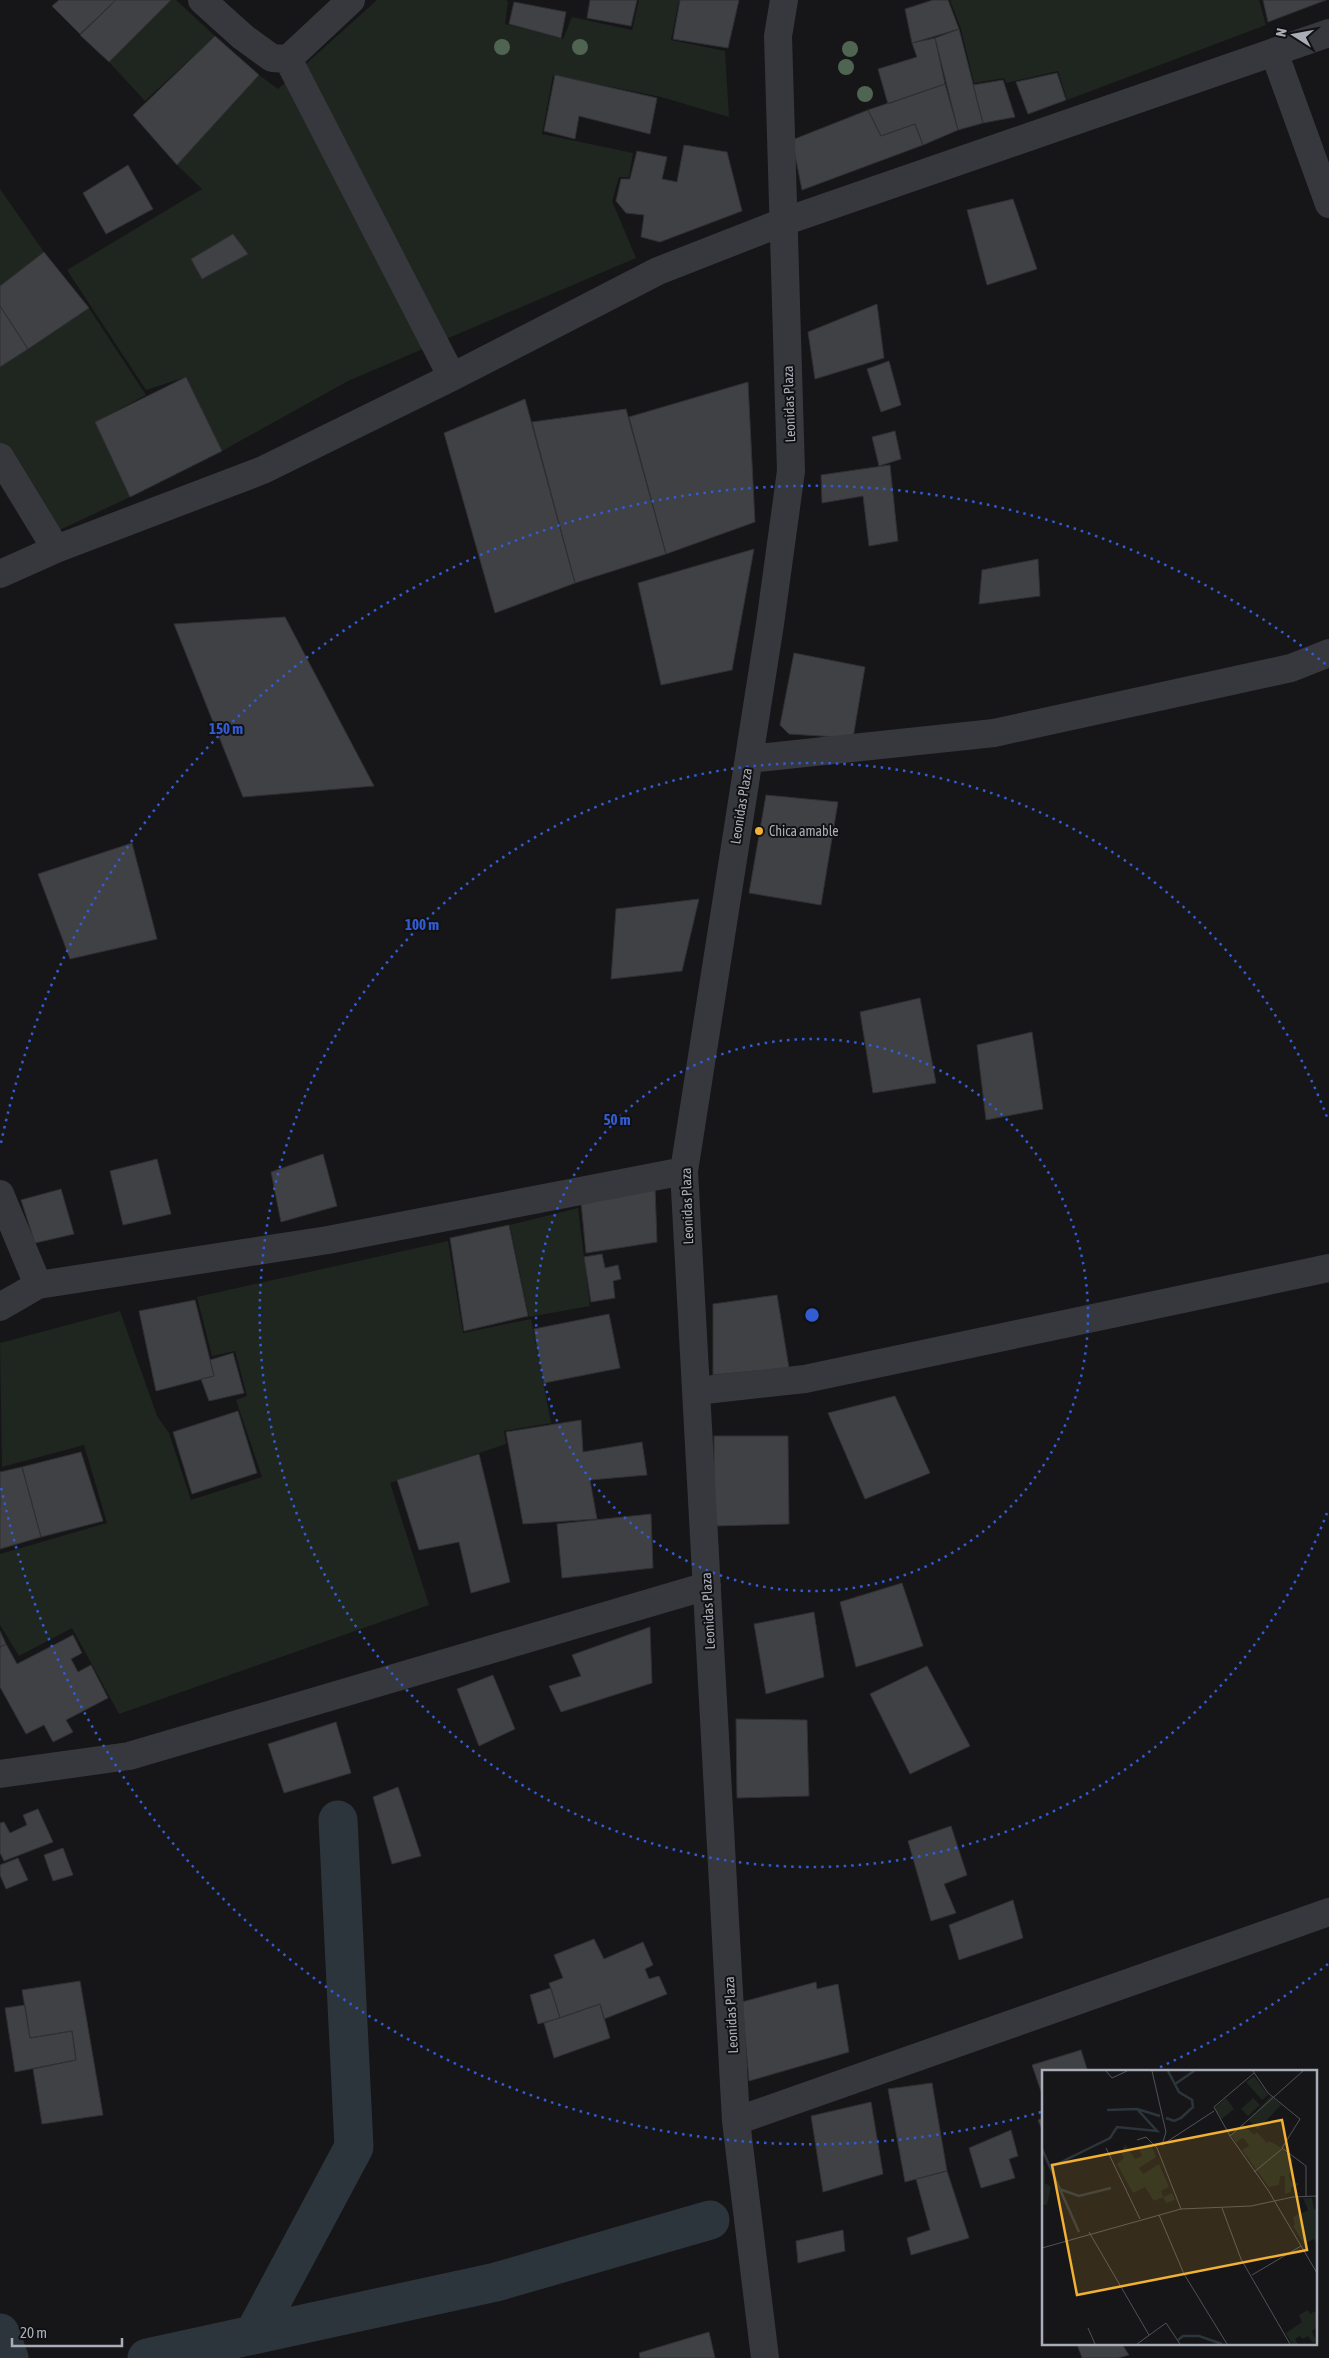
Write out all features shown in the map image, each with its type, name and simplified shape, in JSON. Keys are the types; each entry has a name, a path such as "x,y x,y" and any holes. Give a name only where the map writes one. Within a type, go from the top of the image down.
{"street":[{"path":"202,0 243,37 272,58 288,59 351,0"},
{"name":"Leonidas Plaza","path":"766,2358 736,2121 684,1171 791,471 778,36 784,0"},
{"path":"0,574 56,549 263,470 452,377 658,271 783,222 1329,33"},
{"path":"1274,52 1329,204"},
{"path":"288,59 452,377"},
{"path":"0,457 56,549"},
{"path":"748,758 994,733 1291,668 1329,653"},
{"path":"0,1307 38,1285 328,1240 684,1171"},
{"path":"0,1194 7,1223 38,1285"},
{"path":"696,1392 805,1379 1329,1268"},
{"path":"0,1774 129,1756 707,1586"},
{"path":"736,2121 1329,1912"}],"shaded area":[{"path":"171,0 176,0 215,36 145,101 109,62"},
{"path":"377,0 505,0 508,1 505,24 563,39 572,17 632,30 639,0 679,0 671,40 725,51 729,117 661,97 553,75 542,134 633,153 629,177 619,177 612,201 636,258 348,381 222,451 186,377 146,390 67,270 202,189 177,165 259,75 278,89"},
{"path":"950,0 1259,0 1266,25 1067,100 1058,71 1006,83 1004,78 974,83 961,29"},
{"path":"0,189 44,252 0,286"},
{"path":"89,308 146,395 95,422 130,497 49,535 0,454 0,367"},
{"path":"578,1208 590,1306 529,1317 510,1225"},
{"path":"448,1241 463,1333 531,1319 551,1423 504,1431 506,1444 390,1483 429,1605 119,1714 72,1628 19,1656 0,1625 0,1554 107,1523 84,1445 2,1467 0,1343 120,1311 157,1416 169,1433 191,1500 262,1477 236,1400 247,1396 235,1351 212,1356 197,1297"}],"building":[{"path":"59,0 116,0 80,34 52,6"},
{"path":"116,0 171,0 109,62 80,35"},
{"path":"590,0 637,0 631,26 587,18"},
{"path":"680,0 739,0 728,48 673,39"},
{"path":"933,0 948,0 959,29 912,43 905,9"},
{"path":"1263,0 1326,0 1268,22"},
{"path":"514,2 566,12 561,38 509,24"},
{"path":"959,29 983,123 958,130 935,38"},
{"path":"215,36 259,75 177,165 133,115"},
{"path":"935,38 945,84 888,104 878,69 917,57 912,43"},
{"path":"1057,73 1066,100 1028,114 1016,82"},
{"path":"555,75 657,98 650,134 579,116 575,139 544,131"},
{"path":"1003,80 1015,117 983,123 973,85"},
{"path":"945,84 958,130 923,145 915,124 881,136 868,110"},
{"path":"868,110 881,136 915,124 923,145 802,190 792,140"},
{"path":"684,145 727,152 742,211 660,242 641,237 644,215 626,213 616,201 621,179 630,179 637,151 667,157 662,179 677,182"},
{"path":"128,165 153,209 106,234 83,193"},
{"path":"1013,199 1037,269 987,285 967,210"},
{"path":"233,234 248,254 202,279 191,259"},
{"path":"44,252 89,308 28,349 0,306 0,286"},
{"path":"877,304 884,358 815,379 808,332"},
{"path":"0,306 28,349 0,367"},
{"path":"889,361 901,405 881,412 867,369"},
{"path":"186,377 222,451 130,497 95,422"},
{"path":"748,382 755,522 666,554 629,417"},
{"path":"525,399 575,583 495,613 444,433"},
{"path":"626,409 666,554 575,583 532,422"},
{"path":"895,431 901,459 879,466 872,437"},
{"path":"890,465 898,541 869,546 863,496 822,503 821,475"},
{"path":"754,549 732,670 661,685 638,583"},
{"path":"1038,559 1040,596 979,604 982,570"},
{"path":"285,617 374,786 243,797 174,624"},
{"path":"794,653 865,667 853,738 789,734 780,725"},
{"path":"766,795 838,802 821,905 749,893"},
{"path":"132,843 157,939 70,959 38,874"},
{"path":"699,899 682,971 611,979 616,909"},
{"path":"920,998 936,1083 873,1093 860,1012"},
{"path":"1032,1032 1043,1109 986,1120 977,1045"},
{"path":"323,1154 337,1206 281,1222 271,1172"},
{"path":"157,1159 171,1214 123,1225 110,1171"},
{"path":"655,1186 657,1242 586,1253 581,1202"},
{"path":"61,1189 74,1234 35,1243 21,1200"},
{"path":"509,1225 528,1316 464,1331 450,1238"},
{"path":"602,1254 605,1268 618,1265 621,1279 613,1281 615,1298 591,1302 584,1257"},
{"path":"777,1295 789,1368 713,1375 713,1304"},
{"path":"195,1300 214,1376 156,1391 139,1311"},
{"path":"609,1314 620,1368 544,1383 534,1329"},
{"path":"233,1353 244,1393 209,1401 201,1379 214,1376 210,1360"},
{"path":"895,1396 930,1473 865,1499 828,1413"},
{"path":"238,1411 257,1473 192,1494 173,1432"},
{"path":"581,1420 583,1452 642,1442 647,1475 590,1480 597,1519 523,1524 506,1432"},
{"path":"714,1436 788,1436 789,1524 714,1526"},
{"path":"81,1452 103,1521 41,1537 22,1467"},
{"path":"479,1454 510,1582 471,1593 459,1542 419,1550 397,1480"},
{"path":"22,1467 41,1537 0,1549 0,1472"},
{"path":"651,1514 653,1568 562,1578 557,1524"},
{"path":"902,1583 923,1646 856,1667 840,1602"},
{"path":"814,1612 824,1677 766,1694 754,1624"},
{"path":"650,1627 652,1683 561,1712 549,1686 581,1676 572,1655"},
{"path":"0,1631 6,1644 0,1647"},
{"path":"73,1635 82,1653 71,1659 78,1672 91,1665 108,1698 66,1720 73,1732 53,1742 44,1725 26,1734 0,1687 0,1647 6,1644 17,1664"},
{"path":"927,1666 970,1746 910,1774 870,1694"},
{"path":"493,1675 515,1729 479,1746 457,1689"},
{"path":"736,1719 807,1720 809,1796 737,1798"},
{"path":"336,1722 351,1773 284,1793 268,1744"},
{"path":"398,1787 421,1856 392,1864 373,1797"},
{"path":"38,1809 53,1842 4,1861 0,1853 0,1823 4,1822 10,1833 27,1825 23,1815"},
{"path":"951,1826 967,1875 944,1884 956,1913 931,1921 908,1841"},
{"path":"63,1848 73,1875 53,1881 44,1855"},
{"path":"18,1858 28,1880 6,1889 0,1875 0,1865"},
{"path":"1013,1900 1023,1938 959,1960 949,1925"},
{"path":"594,1939 604,1959 643,1942 653,1965 645,1969 649,1979 659,1976 667,1994 604,2019 600,2004 560,2018 549,1983 563,1978 554,1955"},
{"path":"80,1981 103,2115 42,2124 33,2069 76,2060 72,2031 30,2038 22,1990"},
{"path":"816,1982 817,1989 838,1984 849,2052 749,2081 742,2002"},
{"path":"551,1988 560,2018 538,2024 530,1995"},
{"path":"600,2004 610,2038 554,2058 544,2023"},
{"path":"25,2005 30,2038 72,2031 76,2060 15,2072 5,2008"},
{"path":"1081,2050 1087,2070 1042,2070 1042,2094 1032,2065"},
{"path":"932,2083 947,2171 905,2182 888,2089"},
{"path":"871,2102 883,2174 823,2192 811,2116"},
{"path":"1042,2118 1042,2130 1038,2120"},
{"path":"1011,2130 1018,2156 1009,2159 1015,2178 981,2188 969,2148"},
{"path":"947,2171 969,2238 911,2255 907,2238 930,2230 916,2179"},
{"path":"843,2230 845,2251 798,2263 796,2241"},
{"path":"709,2332 715,2358 640,2358 639,2353"},
{"path":"1078,2346 1123,2346 1129,2355 1118,2358 1082,2358"}],"waterway":[{"path":"254,2334 354,2147 338,1820"},
{"path":"147,2358 496,2282 710,2220"},
{"path":"0,2333 9,2358"}],"place":[{"name":"Chica amable","path":"759,831"}]}
